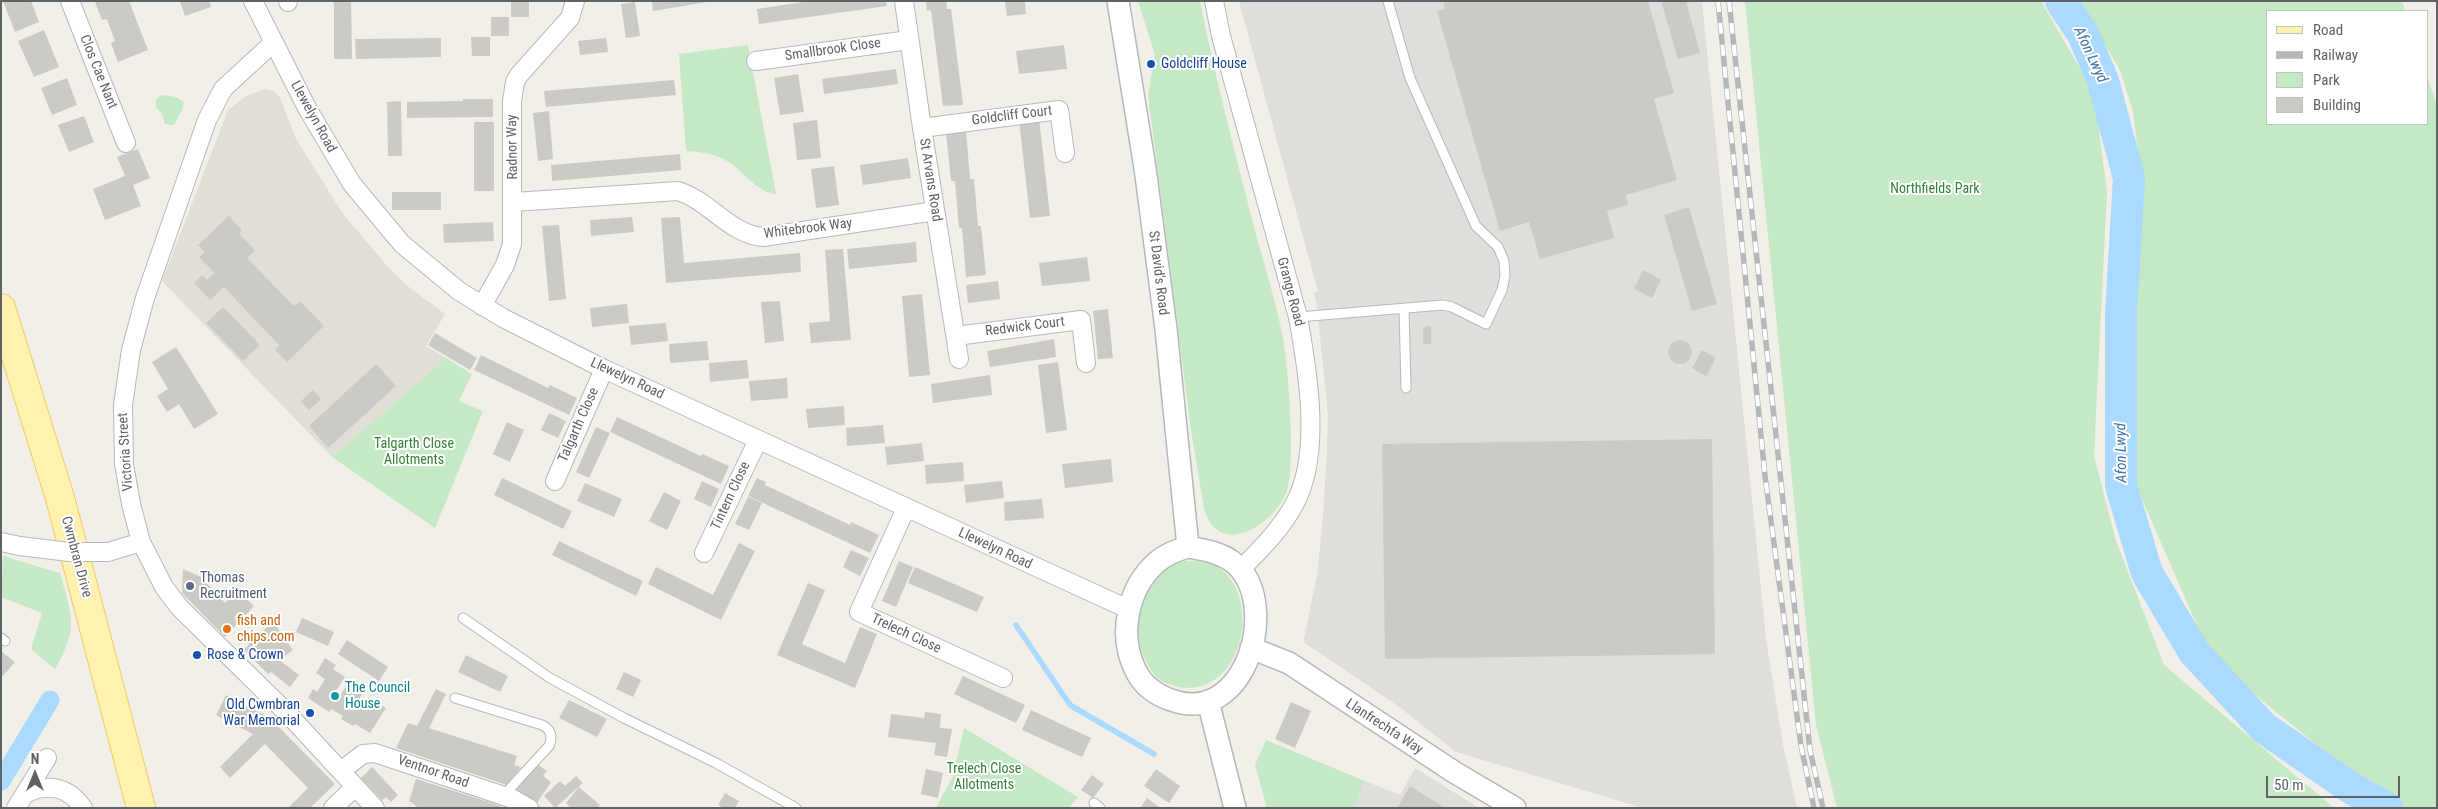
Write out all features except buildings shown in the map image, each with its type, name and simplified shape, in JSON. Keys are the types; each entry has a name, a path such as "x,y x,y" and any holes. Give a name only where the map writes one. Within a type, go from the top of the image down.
{"main road":[{"name":"Cwmbran Drive","path":"1,308 60,498 141,808"}],"street":[{"name":"Clos Cae Nant","path":"70,1 126,143"},
{"name":"Llewelyn Road","path":"253,1 273,43 333,154 352,184 374,213 402,244 432,271 482,306 604,369 1128,609"},
{"name":"Radnor Way","path":"482,306 511,251 514,202 512,101 515,82 519,75 570,18 575,1"},
{"name":"St Arvans Road","path":"904,1 959,359"},
{"name":"St David's Road","path":"1118,1 1145,168 1163,310 1188,547"},
{"name":"Grange Road","path":"1214,1 1223,45 1298,318 1305,359 1309,406 1306,475 1294,506 1264,546 1240,569"},
{"name":"Smallbrook Close","path":"756,61 910,40"},
{"name":"Victoria Street","path":"273,43 223,89 211,109 137,325 126,376 123,435 127,484 141,542 156,574 180,608 287,713 375,808"},
{"name":"Goldcliff Court","path":"922,128 1059,110 1065,153"},
{"name":"Whitebrook Way","path":"514,202 678,192 694,198 741,232 763,236 935,211"},
{"name":"Redwick Court","path":"956,336 1081,320 1086,363"},
{"name":"Talgarth Close","path":"555,481 604,369"},
{"name":"Tintern Close","path":"704,553 758,440"},
{"name":"Trelech Close","path":"906,508 859,612 1003,678"},
{"path":"1,542 69,552 108,552 141,542"},
{"path":"1188,547 1211,550 1240,569 1247,579 1255,616 1251,648 1246,666 1235,683 1222,695 1197,703 1177,702 1159,696 1141,682 1132,663 1127,640 1128,609 1144,575 1164,557 1188,547"},
{"name":"Llanfrechfa Way","path":"1251,648 1289,664 1454,772 1515,808"},
{"path":"1208,700 1234,808"},
{"name":"Ventnor Road","path":"341,771 363,754 375,753 503,796 529,808"},
{"path":"16,808 47,758"},
{"path":"27,793 42,787 61,789 72,796 83,808"},
{"path":"333,808 355,787"}],"lane":[{"path":"1298,318 1404,308 1448,306 1486,324 1502,290 1505,268 1502,253 1476,226 1410,78 1388,1"},
{"path":"1404,308 1406,388"},
{"path":"463,618 550,678 624,718 716,763 796,808"},
{"path":"455,698 542,725 549,730 552,737 549,746 503,796"}],"shaded area":[{"path":"1239,1 1702,1 1766,639 1783,745 1797,808 1643,808 1456,752 1398,706 1305,643 1304,639 1317,575 1327,450 1328,415 1314,293 1318,292"},
{"path":"265,89 275,92 280,98 296,139 343,214 389,268 409,287 445,314 426,346 446,358 332,457 162,281 228,110 246,96"},
{"path":"1415,768 1479,808 1354,808 1365,781 1400,795"}],"green space":[{"path":"1138,1 1200,1 1225,112 1274,298 1284,344 1291,429 1291,460 1288,487 1273,513 1261,524 1248,531 1234,535 1222,533 1211,524 1204,508 1191,430 1148,95 1155,55"},
{"name":"Northfields Park","path":"1745,1 2041,1 2094,93 2107,192 2094,456 2116,541 2164,665 2334,808 1837,808 1816,725"},
{"path":"2079,1 2402,1 2405,10 2266,10 2266,125 2428,125 2428,79 2437,106 2437,808 2406,808 2348,770 2212,660 2136,485 2131,392 2142,188 2133,111 2120,70"},
{"path":"748,45 776,194 755,185 731,164 716,156 686,151 679,54"},
{"path":"162,95 176,97 184,102 174,125 165,124 162,114 156,107 156,99"},
{"name":"Talgarth Close Allotments","path":"446,358 472,374 459,401 483,411 435,528 332,457"},
{"path":"3,556 60,573 68,601 71,622 68,643 55,669 31,649 42,613 1,597"},
{"path":"1184,561 1206,562 1218,567 1232,582 1240,600 1242,621 1239,643 1231,662 1218,677 1201,686 1179,687 1168,684 1158,678 1147,662 1139,641 1138,620 1144,599 1150,588 1157,576 1166,567"},
{"name":"Trelech Close Allotments","path":"964,728 1078,797 1069,808 936,808 953,776"},
{"path":"1266,740 1365,781 1354,808 1267,808 1255,765"}],"waterway":[{"name":"Afon Lwyd","path":"2061,1 2083,34 2103,81 2129,178 2121,312 2121,486 2147,573 2194,652 2264,728 2351,788 2387,808"},
{"path":"1016,625 1070,705 1154,754"},
{"path":"1,781 50,700"}],"railway":[{"path":"1718,1 1765,476 1801,746 1814,808"},
{"path":"1729,1 1810,750 1823,808"}],"place":[{"name":"Goldcliff House","path":"1151,64"},
{"name":"Thomas Recruitment","path":"190,586"},
{"name":"fish and chips.com","path":"227,629"},
{"name":"Rose & Crown","path":"197,655"},
{"name":"The Council House","path":"335,696"},
{"name":"Old Cwmbran War Memorial","path":"310,713"}]}
